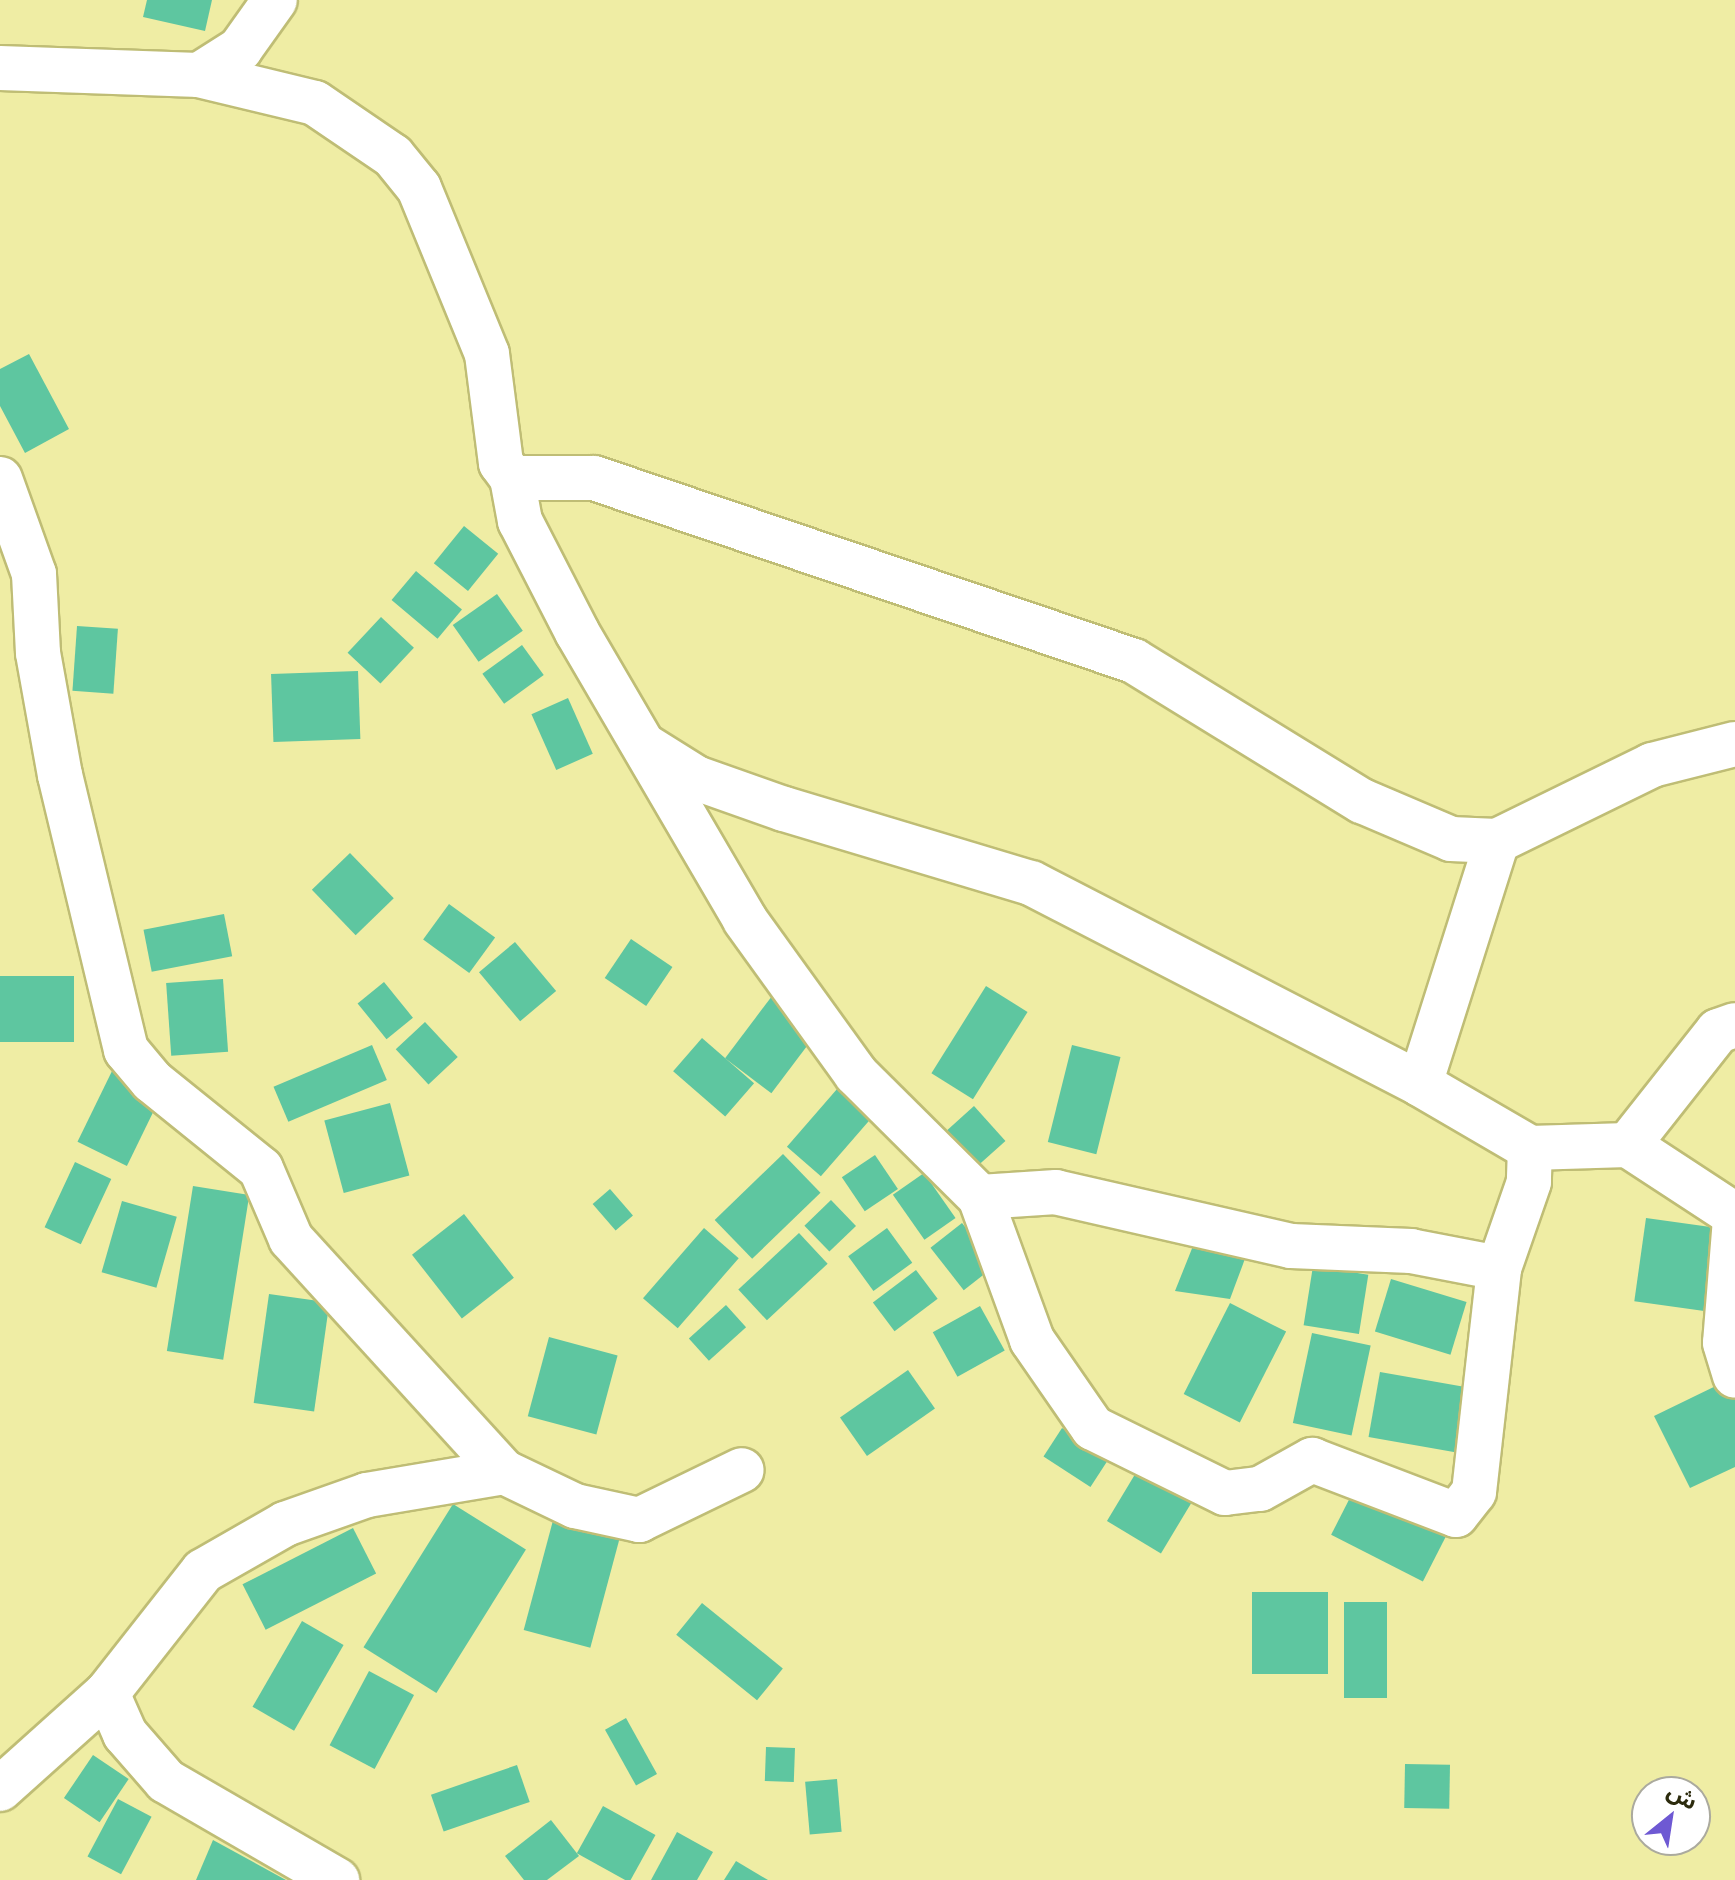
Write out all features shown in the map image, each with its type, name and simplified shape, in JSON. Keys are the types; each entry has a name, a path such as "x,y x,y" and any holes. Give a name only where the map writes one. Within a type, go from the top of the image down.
{"street":[{"path":"199,75 240,49 275,0"},
{"path":"0,68 199,75 315,103 393,156 419,188 487,354 501,463 512,478 520,521 745,920 856,1074 980,1197 1032,1340 1093,1428 1225,1493 1260,1489 1312,1460 1433,1513 1456,1515 1474,1492 1499,1268 1529,1182 1530,1148"},
{"path":"512,478 594,478 1134,661 1362,801 1451,839 1497,841 1652,765 1735,744"},
{"path":"0,479 34,574 38,653 60,775 126,1050 152,1081 261,1169 291,1239 504,1472 575,1506 639,1520 742,1470"},
{"path":"646,747 710,783 1031,883 1420,1084 1530,1148 1628,1145 1735,1217 1725,1343 1735,1376"},
{"path":"1420,1084 1497,841"},
{"path":"1628,1145 1718,1031 1735,1025"},
{"path":"980,1197 1056,1192 1291,1246 1411,1251 1499,1268"},
{"path":"0,1789 107,1693 203,1571 285,1524 367,1495 504,1472"},
{"path":"107,1693 125,1734 166,1781 337,1880"}],"building":[{"path":"147,0 212,0 205,31 143,17"},
{"path":"29,354 69,429 25,453 0,406 0,369"},
{"path":"464,526 498,554 468,591 434,563"},
{"path":"416,571 462,610 438,639 392,600"},
{"path":"497,594 523,631 479,662 453,625"},
{"path":"381,617 414,648 380,684 348,653"},
{"path":"77,626 118,629 113,694 72,691"},
{"path":"522,645 544,675 504,704 482,674"},
{"path":"358,671 360,739 273,742 271,674"},
{"path":"568,698 593,754 556,770 531,714"},
{"path":"350,853 394,898 356,935 312,890"},
{"path":"449,904 495,938 469,973 423,940"},
{"path":"224,914 232,956 152,972 144,930"},
{"path":"631,939 672,967 646,1006 605,978"},
{"path":"515,942 556,991 520,1021 479,972"},
{"path":"0,976 74,976 74,1042 0,1042"},
{"path":"223,979 228,1052 171,1056 166,983"},
{"path":"384,982 413,1018 387,1039 358,1003"},
{"path":"986,986 1028,1012 973,1099 931,1073"},
{"path":"772,996 818,1031 771,1093 725,1058"},
{"path":"425,1022 458,1057 428,1084 396,1049"},
{"path":"702,1038 754,1083 725,1116 673,1071"},
{"path":"372,1045 387,1080 288,1122 274,1087"},
{"path":"1072,1045 1121,1057 1096,1154 1048,1142"},
{"path":"113,1069 162,1093 127,1166 77,1142"},
{"path":"844,1081 878,1111 821,1176 787,1147"},
{"path":"390,1103 409,1175 344,1193 324,1121"},
{"path":"974,1106 1005,1141 977,1166 946,1131"},
{"path":"783,1154 821,1193 752,1259 715,1220"},
{"path":"875,1155 898,1189 865,1211 842,1177"},
{"path":"75,1162 111,1179 81,1244 45,1227"},
{"path":"924,1173 956,1218 924,1240 893,1195"},
{"path":"193,1186 249,1195 223,1360 167,1351"},
{"path":"610,1189 633,1215 616,1231 593,1204"},
{"path":"831,1200 856,1226 829,1252 804,1226"},
{"path":"122,1201 177,1217 156,1288 102,1272"},
{"path":"464,1214 514,1278 462,1318 412,1255"},
{"path":"1646,1218 1721,1229 1710,1312 1634,1301"},
{"path":"962,1223 995,1266 964,1290 930,1248"},
{"path":"704,1228 739,1258 678,1328 643,1298"},
{"path":"887,1228 912,1263 873,1291 848,1256"},
{"path":"799,1233 828,1264 767,1320 738,1290"},
{"path":"1195,1241 1249,1248 1230,1299 1175,1291"},
{"path":"1313,1266 1368,1275 1359,1334 1304,1325"},
{"path":"916,1270 938,1299 895,1331 873,1302"},
{"path":"1391,1279 1467,1302 1450,1355 1375,1332"},
{"path":"269,1294 329,1302 314,1411 254,1403"},
{"path":"1230,1303 1286,1332 1240,1422 1184,1394"},
{"path":"726,1305 746,1327 709,1361 689,1338"},
{"path":"980,1306 1005,1351 957,1377 933,1332"},
{"path":"1312,1333 1371,1345 1352,1435 1293,1423"},
{"path":"549,1337 618,1355 596,1435 528,1416"},
{"path":"908,1370 935,1409 867,1456 840,1418"},
{"path":"1380,1372 1467,1387 1455,1452 1369,1437"},
{"path":"1726,1381 1735,1399 1735,1467 1690,1488 1654,1416"},
{"path":"1062,1428 1109,1458 1090,1487 1043,1457"},
{"path":"1143,1461 1197,1493 1161,1553 1107,1521"},
{"path":"1357,1484 1449,1531 1423,1582 1331,1535"},
{"path":"453,1504 526,1550 436,1693 363,1647"},
{"path":"555,1513 622,1531 590,1648 524,1630"},
{"path":"353,1528 376,1573 266,1630 243,1584"},
{"path":"1252,1592 1328,1592 1328,1674 1252,1674"},
{"path":"1344,1602 1387,1602 1387,1698 1344,1698"},
{"path":"702,1603 783,1668 757,1700 676,1635"},
{"path":"302,1621 344,1645 294,1731 252,1707"},
{"path":"369,1671 414,1695 375,1769 330,1745"},
{"path":"626,1718 657,1774 636,1786 605,1730"},
{"path":"766,1747 795,1748 794,1782 765,1781"},
{"path":"93,1755 129,1779 100,1822 64,1798"},
{"path":"1405,1764 1450,1765 1449,1809 1404,1808"},
{"path":"517,1765 530,1802 444,1832 431,1795"},
{"path":"837,1779 842,1832 810,1835 805,1782"},
{"path":"118,1799 152,1817 121,1874 87,1856"},
{"path":"603,1806 655,1835 631,1880 625,1880 577,1853"},
{"path":"551,1820 579,1856 547,1880 524,1880 505,1856"},
{"path":"677,1832 713,1852 697,1880 651,1880"},
{"path":"213,1840 286,1880 196,1880"},
{"path":"736,1861 768,1880 724,1880"}]}
